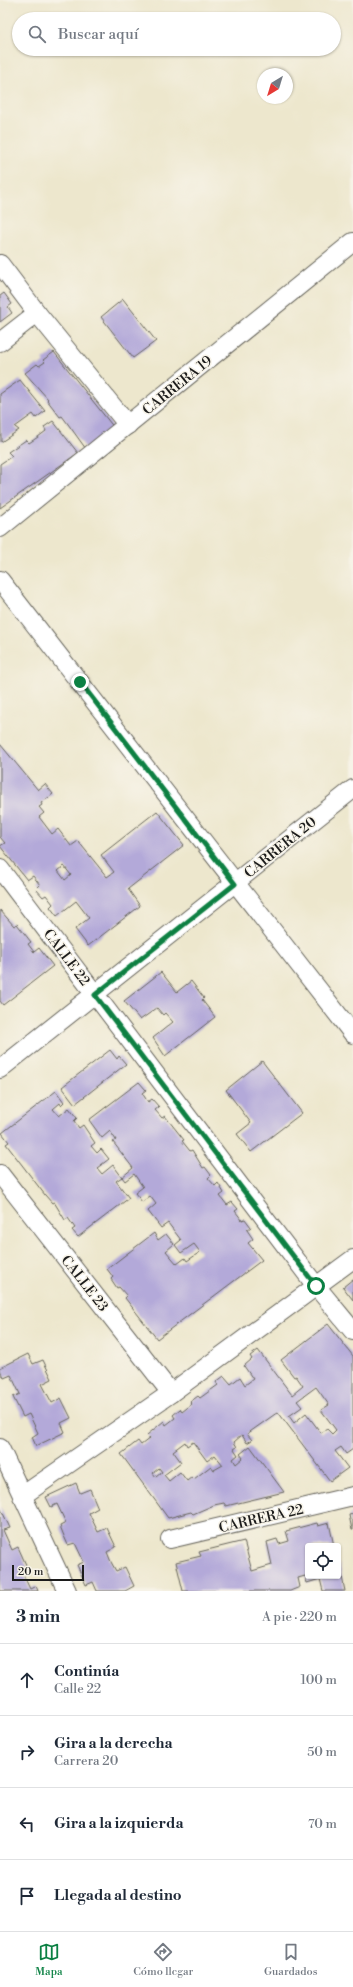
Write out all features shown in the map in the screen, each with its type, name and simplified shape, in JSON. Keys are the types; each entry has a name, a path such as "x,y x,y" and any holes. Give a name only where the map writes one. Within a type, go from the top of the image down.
{"street":[{"name":"CARRERA 19","path":"0,528 353,242"},
{"path":"0,264 37,313 128,425"},
{"path":"0,342 37,313"},
{"path":"0,580 353,1034"},
{"name":"CARRERA 20","path":"0,1069 353,789"},
{"name":"CALLE 22","path":"0,869 316,1286 353,1331"},
{"name":"CALLE 23","path":"0,1174 170,1393"},
{"path":"22,1496 170,1393 353,1259"},
{"path":"0,1448 67,1591"},
{"name":"CARRERA 22","path":"170,1539 353,1496"}],"building":[{"path":"4,293 12,304 8,307 12,313 0,322 0,296"},
{"path":"123,299 156,341 133,358 101,317"},
{"path":"54,352 115,429 86,449 62,416 60,417 47,400 48,399 25,373 37,364 39,366 45,362 43,360"},
{"path":"20,380 45,411 36,418 33,414 15,427 19,430 1,442 0,394"},
{"path":"53,421 78,453 0,508 0,464 12,456 8,452 26,440 29,443 38,437 46,431 44,427"},
{"path":"0,744 38,790 45,784 53,794 41,803 42,805 39,807 44,813 39,817 52,834 58,829 71,846 78,841 107,877 114,872 101,855 157,811 184,845 128,889 140,906 88,946 75,929 89,918 76,901 57,916 50,907 53,904 46,895 43,897 36,889 40,885 33,876 27,880 0,846 5,843 0,837","holes":["64,866 71,875 65,880 58,871"]},
{"path":"0,910 14,926 17,924 31,942 28,944 34,952 39,948 53,966 3,1005 0,1001"},
{"path":"161,972 177,992 191,981 204,998 202,1000 215,1017 165,1056 153,1038 173,1022 165,1013 163,1015 157,1008 140,1020 124,1001"},
{"path":"110,1050 117,1059 119,1056 126,1064 75,1104 62,1087"},
{"path":"262,1061 302,1113 251,1152 237,1134 251,1123 226,1090"},
{"path":"139,1082 146,1090 142,1093 148,1102 152,1099 159,1107 155,1110 162,1118 165,1116 184,1140 182,1141 190,1151 192,1150 203,1168 205,1167 211,1175 208,1178 215,1186 218,1183 224,1193 220,1196 227,1205 232,1202 238,1209 235,1211 242,1220 245,1219 251,1227 247,1230 253,1239 248,1243 262,1260 157,1339 125,1298 127,1296 119,1287 117,1288 111,1279 113,1277 107,1269 154,1233 158,1240 166,1234 174,1244 166,1251 177,1264 185,1258 187,1261 200,1252 194,1244 181,1253 175,1245 181,1240 168,1223 161,1228 148,1211 156,1204 150,1196 142,1202 135,1193 143,1187 134,1174 125,1181 122,1177 133,1168 113,1142 116,1140 110,1131 102,1138 89,1120"},
{"path":"56,1091 64,1102 61,1105 60,1103 53,1109 59,1116 69,1108 77,1118 74,1121 79,1128 83,1125 95,1143 91,1146 97,1153 101,1149 109,1159 97,1168 102,1174 113,1165 122,1177 116,1181 129,1198 78,1237 72,1230 75,1228 68,1218 65,1220 54,1202 52,1203 45,1195 6,1144 9,1142 2,1133"},
{"path":"353,1279 353,1300 343,1287"},
{"path":"328,1324 353,1356 353,1449 346,1454 341,1447 335,1451 348,1468 330,1481 278,1412 247,1434 252,1440 247,1443 242,1435 234,1442 237,1447 234,1449 238,1455 233,1459 236,1464 243,1458 240,1454 250,1446 284,1492 226,1506 224,1503 214,1505 193,1514 191,1512 168,1518 121,1454 138,1441 141,1445 150,1438 147,1435 164,1421 166,1425 175,1418 173,1415 180,1409 182,1412 192,1404 190,1402 198,1396 200,1398 218,1385 216,1382 224,1376 231,1384 240,1377 245,1385 253,1379 244,1366 252,1359 250,1356 258,1350 292,1395 303,1386 281,1360","holes":["316,1387 329,1405 321,1410 336,1430 332,1434 327,1429 321,1433 306,1413 294,1423 289,1416 302,1407 297,1401","185,1442 187,1446 193,1442 207,1461 215,1455 223,1465 214,1470 211,1466 194,1479 192,1477 187,1481 180,1472 169,1481 164,1475 181,1462 173,1451","159,1468 162,1472 156,1477 153,1473"]},
{"path":"28,1354 33,1364 43,1360 52,1379 42,1384 52,1403 61,1398 71,1418 61,1423 65,1432 36,1446 32,1437 38,1433 29,1414 23,1417 13,1397 20,1394 11,1375 4,1378 0,1370 0,1368"},
{"path":"76,1483 80,1493 90,1489 98,1508 89,1513 98,1532 107,1528 116,1547 107,1552 111,1562 116,1571 125,1567 134,1586 125,1591 97,1591 93,1582 86,1585 77,1565 84,1562 75,1543 68,1545 60,1526 66,1523 57,1504 51,1507 46,1497"},
{"path":"0,1507 10,1528 3,1530 12,1550 18,1547 27,1567 21,1570 30,1589 36,1586 38,1591 0,1591"},
{"path":"353,1514 353,1530 352,1530 349,1515"},
{"path":"317,1523 318,1526 329,1523 333,1543 305,1543 305,1576 298,1578 300,1587 290,1591 183,1591 176,1562 201,1556 199,1552 244,1541 252,1571 272,1565 267,1542 277,1539 279,1544 289,1541 286,1531"},
{"path":"341,1572 345,1591 323,1591 320,1579 341,1579"},
{"path":"306,1579 320,1579 307,1583"}],"route":[{"path":"80,682 235,884 95,995 316,1286"}]}
